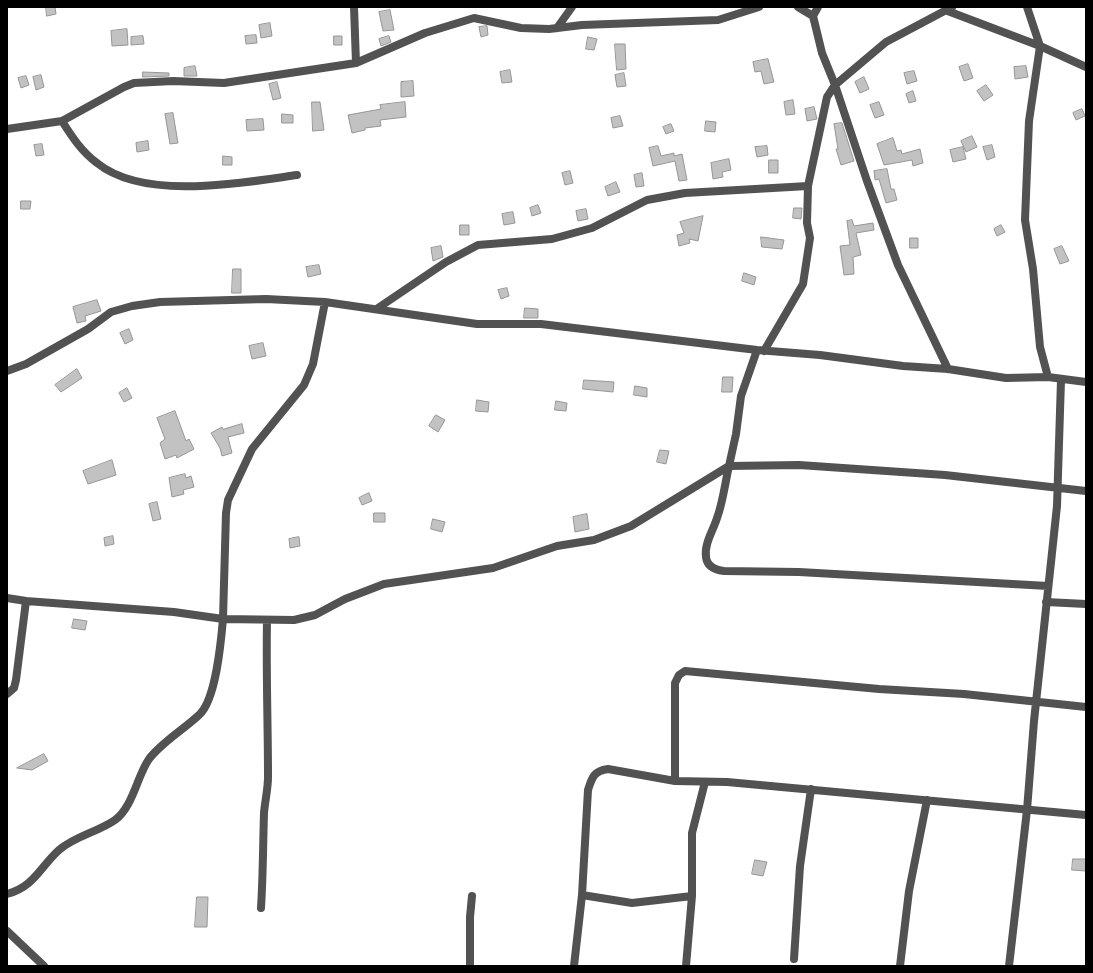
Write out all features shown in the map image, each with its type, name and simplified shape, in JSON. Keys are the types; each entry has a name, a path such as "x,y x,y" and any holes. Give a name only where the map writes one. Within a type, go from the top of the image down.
{"street":[{"path":"354,7 356,63"},
{"path":"557,28 572,7"},
{"path":"7,128 62,121 134,83 173,81 224,83 356,63 425,33 474,18 521,28 557,28 718,20 759,7"},
{"path":"798,7 814,16"},
{"path":"818,7 814,16 822,53 898,266 948,369"},
{"path":"1027,7 1040,46 1029,121 1026,220 1033,269 1040,347 1048,377"},
{"path":"1048,586 799,572 716,570 710,566 706,558 707,545 718,517 736,434 741,396 760,350 803,284 810,238 807,223 808,186 827,97 835,86 886,42 949,8 1086,67"},
{"path":"62,121 75,142 97,164 124,178 169,187 225,185 297,175"},
{"path":"378,308 446,262 478,245 552,239 592,228 647,200 685,193 808,186"},
{"path":"7,371 26,364 88,329 111,312 132,306 160,302 266,300 325,302 378,308 477,324 540,324 760,350 820,355 903,366 948,369 1006,378 1048,377 1061,380 1086,382"},
{"path":"7,894 20,889 31,881 60,850 117,819 136,789 141,773 149,759 200,714 211,693 218,659 223,619 226,513 228,500 252,449 304,385 313,364 325,302"},
{"path":"1009,966 1027,810 1036,700 1057,506 1056,488 1061,380"},
{"path":"7,598 26,601 174,612 223,619 267,621 294,620 315,615 345,599 384,584 493,568 557,546 594,540 631,526 729,466 799,465 945,475 1086,491"},
{"path":"7,694 14,688 16,680 26,601"},
{"path":"1046,602 1086,604"},
{"path":"261,908 264,813 268,779 268,698 266,660 267,621"},
{"path":"675,781 675,684 679,675 685,672 879,689 1036,700 1086,707"},
{"path":"574,966 582,895 588,790 595,773 608,769 675,781 727,782 1086,815"},
{"path":"686,966 692,896 692,833 705,782"},
{"path":"794,959 800,866 810,789"},
{"path":"900,966 909,891 927,800"},
{"path":"582,895 632,903 692,896"},
{"path":"470,966 470,917 472,896"},
{"path":"7,931 44,966"}],"building":[{"path":"46,7 55,7 56,14 47,16"},
{"path":"390,10 394,30 383,31 379,12"},
{"path":"270,23 272,36 261,38 259,25"},
{"path":"487,26 488,35 481,37 479,27"},
{"path":"127,29 128,45 112,46 111,31"},
{"path":"256,35 257,43 246,44 245,36"},
{"path":"143,36 144,44 131,45 131,37"},
{"path":"334,36 342,36 342,45 334,45"},
{"path":"389,36 391,42 381,46 379,39"},
{"path":"588,37 597,39 594,50 586,49"},
{"path":"615,44 625,44 626,69 617,70"},
{"path":"768,59 774,82 764,84 761,71 755,72 753,62"},
{"path":"968,64 973,78 964,81 959,67"},
{"path":"195,66 197,76 184,76 184,68"},
{"path":"1026,66 1028,77 1015,79 1014,67"},
{"path":"510,70 512,82 502,83 500,72"},
{"path":"914,71 917,81 907,84 904,73"},
{"path":"143,72 169,73 169,76 143,77"},
{"path":"624,73 626,86 617,87 615,75"},
{"path":"41,75 44,87 36,90 33,77"},
{"path":"26,76 29,85 21,88 18,78"},
{"path":"864,77 869,89 860,93 855,82"},
{"path":"413,81 414,96 401,97 401,82"},
{"path":"277,82 281,98 273,100 269,84"},
{"path":"986,85 993,95 984,101 977,91"},
{"path":"913,91 916,101 909,103 906,94"},
{"path":"793,100 795,114 786,115 784,102"},
{"path":"312,102 320,102 324,130 313,131"},
{"path":"405,102 406,117 380,120 381,126 365,128 365,130 352,133 348,115 381,109 380,105"},
{"path":"879,102 884,115 875,118 870,105"},
{"path":"814,107 817,119 807,121 805,109"},
{"path":"1082,109 1085,116 1076,120 1073,113"},
{"path":"173,113 178,143 170,144 165,114"},
{"path":"282,114 293,115 293,123 282,123"},
{"path":"620,116 623,126 613,128 611,118"},
{"path":"263,119 264,130 247,131 246,120"},
{"path":"706,121 716,122 715,132 705,131"},
{"path":"842,123 854,161 841,165 836,149 838,149 834,124"},
{"path":"671,124 674,131 666,134 663,127"},
{"path":"972,136 977,147 966,152 961,141"},
{"path":"893,138 897,151 901,150 902,154 920,149 923,163 913,166 912,160 884,165 877,144"},
{"path":"148,141 149,150 137,152 136,143"},
{"path":"42,144 44,155 36,156 34,145"},
{"path":"992,145 995,157 987,160 983,147"},
{"path":"658,146 661,156 674,153 674,156 682,154 687,180 679,181 675,161 653,166 649,148"},
{"path":"767,146 768,155 757,157 755,147"},
{"path":"963,147 966,159 953,162 950,150"},
{"path":"223,156 232,157 232,165 223,165"},
{"path":"729,159 731,170 722,172 723,177 713,179 711,163"},
{"path":"769,160 778,160 778,173 769,173"},
{"path":"887,169 891,189 894,189 897,200 886,203 879,179 875,180 874,171"},
{"path":"570,171 573,183 565,185 562,173"},
{"path":"642,173 644,186 636,187 634,175"},
{"path":"616,182 620,192 608,196 605,187"},
{"path":"21,201 31,201 30,209 21,209"},
{"path":"538,205 541,213 532,216 530,208"},
{"path":"794,208 802,208 801,219 793,218"},
{"path":"586,209 588,219 578,221 576,211"},
{"path":"513,212 515,223 504,225 502,214"},
{"path":"703,216 698,241 689,239 690,243 679,246 677,235 684,233 680,222"},
{"path":"852,220 854,226 873,223 874,230 856,233 861,255 853,257 854,274 844,275 840,246 850,245 847,221"},
{"path":"460,225 469,225 469,235 460,235"},
{"path":"1001,225 1005,232 997,236 994,229"},
{"path":"761,237 784,240 782,249 762,247"},
{"path":"910,238 918,238 918,248 910,248"},
{"path":"441,246 443,257 433,261 431,248"},
{"path":"1062,246 1069,261 1060,264 1054,249"},
{"path":"319,265 321,274 308,277 306,267"},
{"path":"233,269 241,269 241,293 232,293"},
{"path":"744,273 756,277 754,285 742,281"},
{"path":"507,288 509,296 501,299 498,290"},
{"path":"97,300 101,311 85,316 86,321 77,323 73,307"},
{"path":"525,308 538,309 538,318 524,318"},
{"path":"129,329 133,340 125,344 120,333"},
{"path":"263,343 266,356 252,359 249,346"},
{"path":"77,369 82,378 61,392 55,385"},
{"path":"723,377 733,377 732,392 722,392"},
{"path":"584,380 614,382 613,392 583,389"},
{"path":"635,386 647,388 647,397 634,395"},
{"path":"127,388 132,398 124,402 119,393"},
{"path":"477,400 489,402 488,412 476,411"},
{"path":"556,401 567,403 566,411 555,410"},
{"path":"175,411 186,441 189,439 194,449 177,458 176,455 165,459 160,443 165,439 157,418"},
{"path":"436,415 445,420 438,432 429,426"},
{"path":"242,424 244,433 228,437 232,453 222,456 220,448 211,433 222,427 223,429"},
{"path":"660,450 669,451 666,464 657,462"},
{"path":"112,460 116,475 88,484 83,471"},
{"path":"185,474 186,478 191,476 194,487 183,490 184,494 172,497 169,478"},
{"path":"369,493 372,501 362,505 359,498"},
{"path":"157,502 161,519 153,521 149,504"},
{"path":"374,513 385,513 385,522 374,522"},
{"path":"587,514 589,529 575,532 573,517"},
{"path":"433,519 445,522 442,532 431,529"},
{"path":"113,536 114,544 105,546 104,538"},
{"path":"299,537 300,546 290,548 289,539"},
{"path":"74,619 87,621 85,630 72,628"},
{"path":"44,754 48,761 32,770 17,768"},
{"path":"1073,859 1086,859 1086,871 1072,870"},
{"path":"755,860 767,862 763,876 752,874"},
{"path":"197,897 208,897 207,927 195,927"}]}
